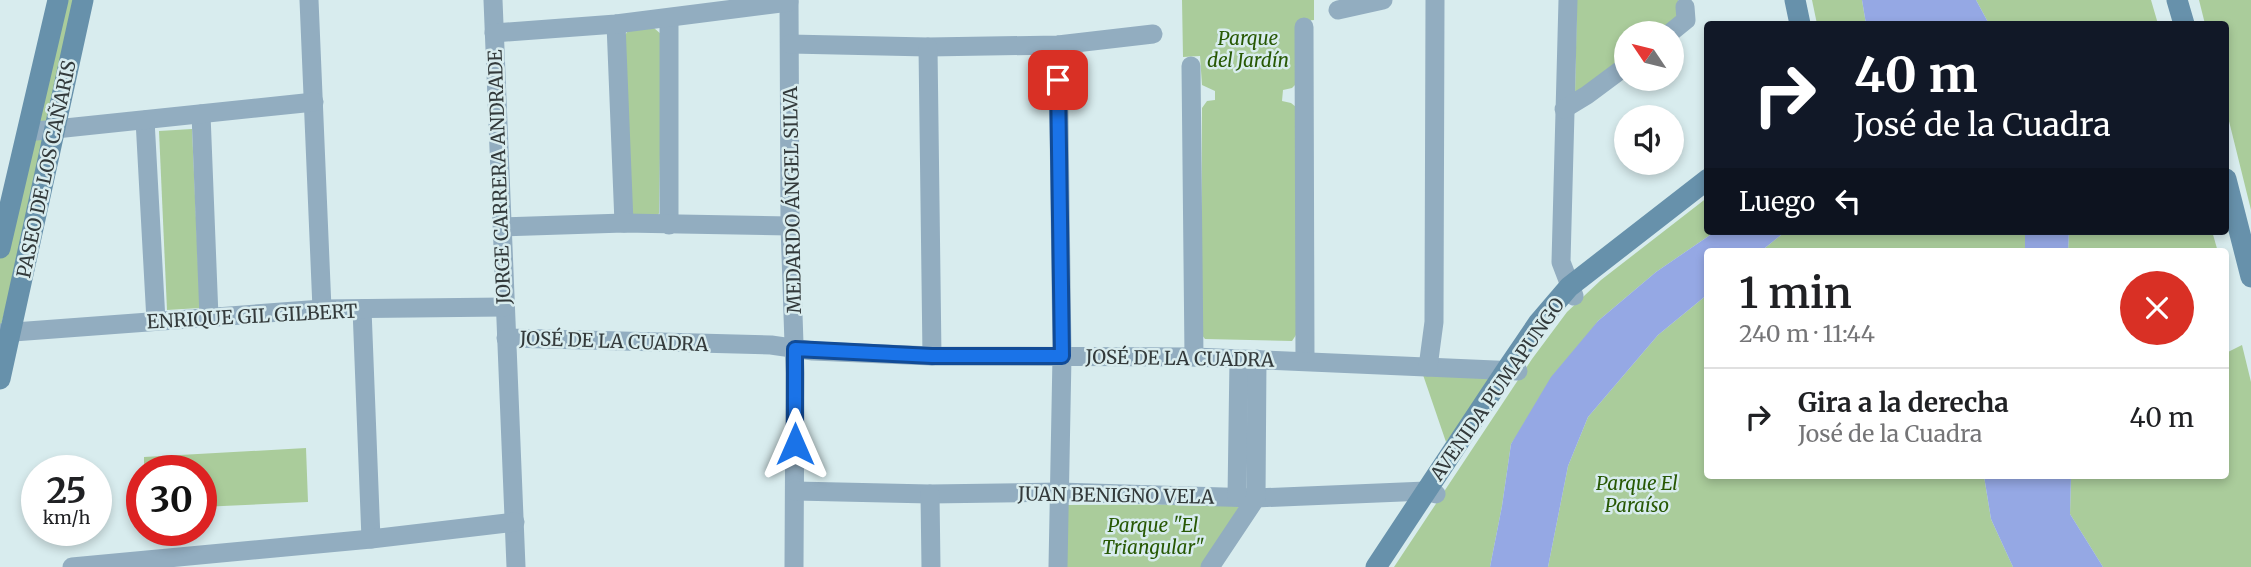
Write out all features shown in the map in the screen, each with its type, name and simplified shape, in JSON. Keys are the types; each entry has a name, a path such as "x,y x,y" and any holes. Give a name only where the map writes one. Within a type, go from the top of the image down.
{"main road":[{"name":"PASEO DE LOS CAÑARIS","path":"0,248 58,0"},
{"name":"PASEO DE LOS CAÑARIS","path":"0,379 5,332 83,0"},
{"path":"1795,0 1799,21"},
{"path":"2177,0 2183,21"},
{"name":"AVENIDA PUMAPUNGO","path":"1376,567 1431,493 1512,370 1539,322 1572,291 1704,182"},
{"path":"2229,191 2251,277"}],"street":[{"path":"309,0 322,309"},
{"name":"JORGE CARRERA ANDRADE","path":"493,0 516,567"},
{"path":"1338,10 1383,0"},
{"path":"1428,367 1434,322 1434,0"},
{"path":"1568,0 1560,262 1572,291"},
{"path":"494,33 616,24 789,1"},
{"name":"MEDARDO ÁNGEL SILVA","path":"789,1 790,226 795,349 794,567"},
{"path":"1684,22 1685,7"},
{"path":"669,18 669,225"},
{"path":"616,24 624,223"},
{"path":"1304,27 1305,361"},
{"path":"790,44 928,47 1058,45 1153,34"},
{"path":"1058,45 1062,356 1058,567"},
{"path":"928,47 932,356"},
{"path":"1191,66 1194,357"},
{"path":"1564,109 1614,75"},
{"path":"27,132 314,102"},
{"path":"201,114 209,317"},
{"path":"145,120 156,321"},
{"path":"503,227 624,223 790,226"},
{"name":"ENRIQUE GIL GILBERT","path":"5,332 322,309 504,307"},
{"path":"362,309 371,539"},
{"name":"JOSÉ DE LA CUADRA","path":"506,338 771,345 795,349 932,356 1194,357 1512,370"},
{"path":"1210,567 1246,498 1248,359"},
{"name":"JUAN BENIGNO VELA","path":"796,491 930,494 1059,492 1246,498 1431,493"},
{"path":"930,494 932,567"},
{"path":"72,567 206,561 515,522"}],"green space":[{"path":"62,0 81,0 52,127 31,129"},
{"name":"Parque del Jardín","path":"1182,0 1314,0 1314,20 1296,22 1296,84 1283,90 1282,101 1296,107 1296,335 1292,341 1205,339 1201,334 1202,108 1207,101 1215,100 1215,91 1202,85 1200,56 1183,57"},
{"path":"1577,0 1678,0 1682,19 1679,21 1614,21 1614,67 1575,95"},
{"path":"1812,0 1862,0 1866,21 1816,21"},
{"path":"1976,0 2151,0 2157,21 1987,21"},
{"path":"2199,0 2251,0 2251,210 2229,121 2229,21 2204,21"},
{"path":"654,28 662,35 659,213 658,216 632,215 625,35 628,31"},
{"path":"192,129 200,308 167,310 159,131"},
{"path":"52,133 0,329 0,258 30,135"},
{"path":"1704,200 1704,235 1710,235 1656,272 1598,321 1511,444 1490,567 1394,567 1532,359 1567,312 1601,280"},
{"path":"1781,235 2025,235 2025,248 1765,248"},
{"path":"2069,235 2213,235 2217,248 2068,248"},
{"name":"Parque El Paraíso","path":"1704,297 1704,479 1984,479 1991,519 2013,567 1548,567 1568,466 1588,417 1658,335"},
{"path":"2242,345 2251,382 2251,567 2103,567 2070,514 2071,479 2229,479 2229,352"},
{"path":"1421,369 1489,375 1486,389 1446,442"},
{"path":"306,448 308,502 217,506 217,455 180,455"},
{"name":"Parque \"El Triangular\"","path":"1241,504 1201,567 1064,567 1066,505"}],"water":[{"path":"1862,0 1976,0 1987,21 1866,21"},
{"path":"1710,235 1781,235 1765,248 1704,248 1704,297 1658,335 1588,417 1568,466 1548,567 1490,567 1511,444 1551,377 1598,321 1656,272"},
{"path":"2025,235 2069,235 2068,248 2025,248"},
{"path":"1984,479 2071,479 2070,514 2103,567 2013,567 1991,519"}],"route":[{"path":"795,444 795,349 932,356 1062,356 1058,80"}]}
